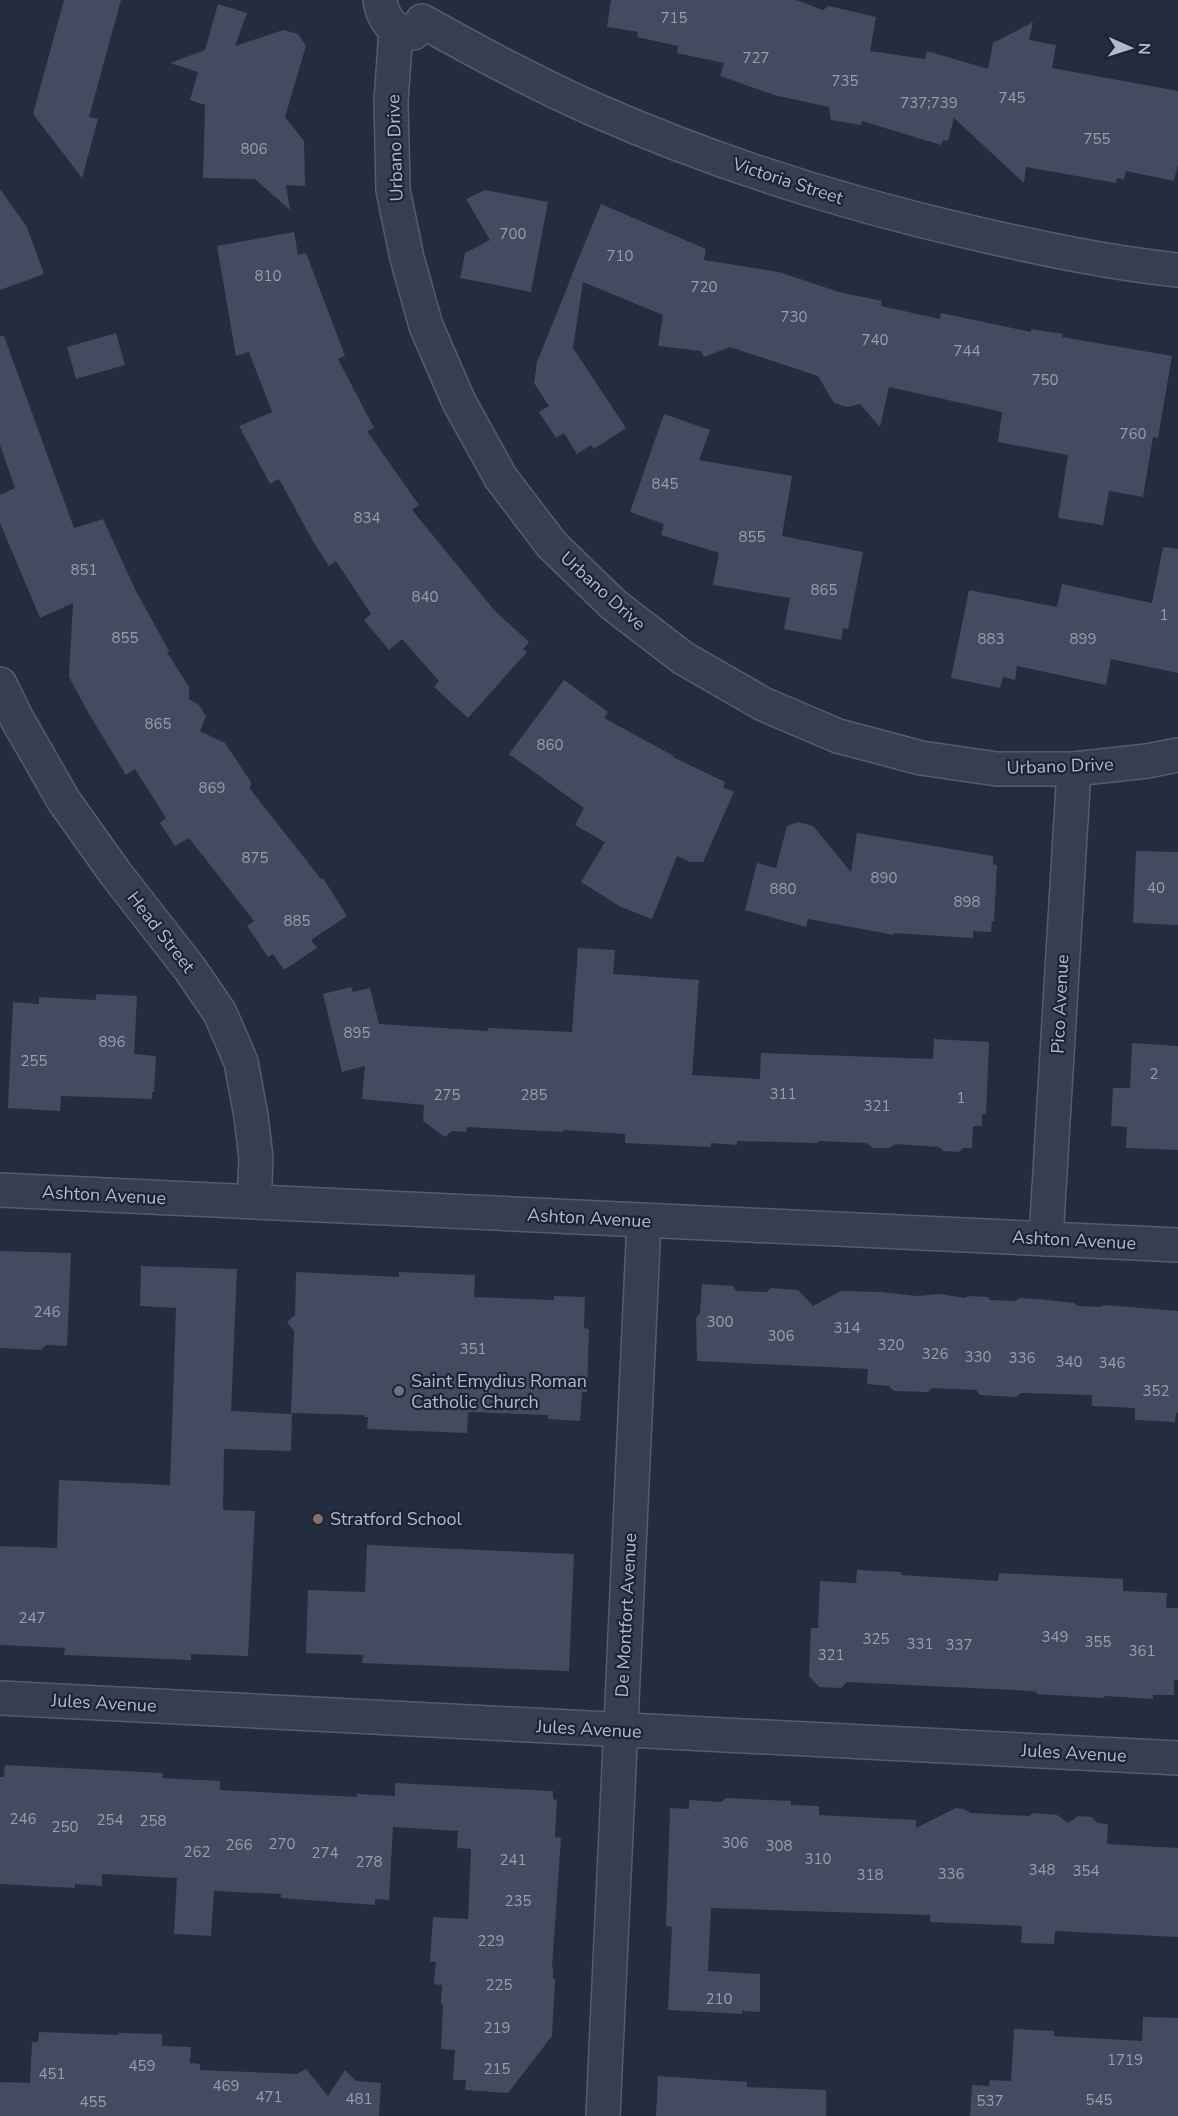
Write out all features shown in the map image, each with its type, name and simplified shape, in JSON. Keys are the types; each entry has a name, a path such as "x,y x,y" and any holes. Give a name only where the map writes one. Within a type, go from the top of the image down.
{"street":[{"path":"381,0 384,16 413,17"},
{"name":"Victoria Street","path":"413,17 495,61 591,108 699,151 808,190 912,219 1029,245 1130,265 1178,270"},
{"name":"Urbano Drive","path":"413,17 391,101 393,190 407,258 426,326 459,402 501,478 552,544 614,605 683,658 763,704 838,736 921,758 997,769 1074,769 1147,761 1178,755"},
{"name":"Head Street","path":"0,684 17,719 64,801 220,1012 241,1062 251,1116 256,1158 254,1203"},
{"name":"Pico Avenue","path":"1046,1239 1074,769"},
{"name":"Ashton Avenue","path":"0,1190 1178,1245"},
{"name":"De Montfort Avenue","path":"603,2116 644,1221"},
{"name":"Jules Avenue","path":"0,1698 1178,1758"}],"building":[{"path":"64,0 121,0 89,117 98,119 82,178 33,114"},
{"path":"611,0 796,0 823,10 829,6 876,17 870,51 925,59 927,51 988,69 993,43 1033,22 1029,40 1056,45 1052,68 1178,91 1178,164 1174,181 1126,171 1124,179 1117,178 1116,183 1026,167 1024,183 954,118 948,141 943,140 941,145 862,121 861,125 831,120 829,107 774,95 720,76 724,63 677,53 678,46 637,37 638,32 607,27"},
{"path":"218,4 247,13 235,46 283,30 298,34 306,46 285,117 304,141 305,186 286,185 290,210 255,179 203,178 205,105 190,100 198,72 170,63 205,50"},
{"path":"0,189 27,227 44,274 0,290"},
{"path":"485,190 548,202 531,292 460,278 465,253 490,240 466,199"},
{"path":"601,204 706,249 704,260 779,272 839,292 882,301 881,306 940,319 941,313 1031,332 1031,329 1063,334 1062,337 1172,356 1158,438 1153,437 1143,497 1109,491 1103,525 1058,518 1068,455 998,442 1002,412 889,387 880,427 860,404 847,407 834,403 818,376 730,347 704,357 701,351 658,346 663,315 583,282 573,348 626,428 594,449 591,445 577,454 564,433 556,438 539,412 549,406 534,383 537,362 571,278 579,281 571,277"},
{"path":"294,232 298,255 306,253 345,356 338,359 374,428 367,431 419,505 412,510 495,611 529,642 523,649 527,652 468,718 434,687 439,681 402,639 389,650 364,620 371,614 336,561 329,566 279,479 270,484 239,426 272,412 249,352 236,356 217,246"},
{"path":"116,333 125,365 76,379 67,347"},
{"path":"0,336 4,336 74,528 103,519 135,589 169,651 167,652 189,687 189,699 199,705 206,716 200,731 225,743 251,782 250,789 321,879 323,878 347,916 311,940 317,948 284,970 273,954 268,957 247,926 254,921 189,838 175,846 160,823 166,818 135,769 126,775 89,714 69,677 73,603 40,618 0,523 0,495 15,488 0,445"},
{"path":"664,414 710,430 699,460 792,476 782,536 863,552 848,629 843,628 841,640 784,629 790,598 713,585 719,553 661,535 664,524 630,512"},
{"path":"1163,547 1178,549 1178,673 1111,659 1106,685 1017,666 1015,680 1003,677 1000,688 951,678 969,590 1057,607 1062,584 1152,603"},
{"path":"564,680 608,712 604,718 673,757 725,782 723,787 734,792 703,862 690,862 677,856 652,919 621,907 581,882 605,842 575,825 584,808 509,754"},
{"path":"798,822 813,826 851,872 857,833 993,856 993,864 997,865 994,921 992,921 991,932 973,931 973,938 894,933 894,935 808,919 806,927 745,910 757,863 776,868 787,826"},
{"path":"1136,851 1178,852 1178,925 1133,923"},
{"path":"578,948 615,950 613,974 699,980 692,1075 760,1079 761,1053 933,1059 934,1039 989,1042 986,1114 982,1114 982,1126 973,1126 972,1148 963,1148 959,1152 944,1151 939,1147 896,1144 889,1148 873,1148 866,1143 818,1141 818,1143 737,1141 737,1145 711,1143 711,1147 625,1143 625,1134 467,1127 466,1132 452,1131 445,1137 423,1121 424,1105 362,1099 365,1066 342,1072 323,994 351,987 353,992 370,988 379,1024 488,1031 488,1028 572,1032"},
{"path":"96,994 137,996 134,1054 156,1056 152,1099 61,1096 60,1111 8,1108 13,1002 39,1004 39,997 96,1000"},
{"path":"1132,1043 1178,1046 1178,1150 1126,1148 1127,1127 1111,1126 1113,1088 1130,1088"},
{"path":"0,1251 71,1253 67,1346 46,1345 41,1350 0,1348"},
{"path":"141,1266 237,1269 231,1411 292,1414 291,1451 224,1449 223,1510 255,1511 248,1656 191,1654 191,1660 64,1655 65,1648 0,1645 0,1546 57,1548 59,1480 170,1485 176,1308 140,1306"},
{"path":"296,1272 399,1277 399,1272 475,1275 474,1297 554,1300 554,1296 585,1297 584,1328 589,1329 587,1392 582,1392 580,1421 548,1419 548,1415 468,1412 467,1433 367,1429 368,1417 364,1415 291,1413 294,1331 287,1322 295,1315"},
{"path":"702,1284 733,1286 736,1291 767,1292 771,1288 798,1290 813,1306 841,1291 917,1296 940,1294 965,1298 968,1296 988,1297 990,1300 1038,1299 1074,1303 1078,1306 1101,1307 1105,1305 1178,1311 1178,1413 1176,1413 1175,1422 1135,1420 1135,1408 1092,1406 1092,1395 1021,1393 1016,1397 980,1395 976,1390 932,1388 928,1392 894,1391 889,1386 867,1384 868,1369 697,1361 696,1318 700,1313"},
{"path":"367,1545 574,1554 569,1671 362,1663 363,1655 306,1653 308,1590 365,1592"},
{"path":"857,1570 998,1581 999,1573 1123,1579 1123,1591 1167,1593 1166,1608 1178,1608 1178,1680 1174,1680 1174,1695 1153,1695 1153,1699 1104,1696 1104,1698 1037,1694 1031,1691 847,1682 841,1688 819,1687 809,1676 811,1628 818,1628 820,1581 856,1583"},
{"path":"5,1765 163,1773 162,1778 220,1781 220,1790 357,1797 357,1794 395,1796 395,1783 553,1791 553,1799 557,1800 555,1837 561,1838 552,1968 553,1979 555,1979 552,2036 508,2093 465,2090 466,2080 453,2080 455,2050 441,2049 442,1985 434,1984 436,1962 430,1962 433,1917 468,1919 471,1849 457,1848 458,1831 393,1827 389,1900 375,1899 375,1905 281,1898 281,1894 214,1891 211,1936 174,1934 177,1878 102,1874 102,1886 75,1884 75,1888 0,1884 0,1777 4,1777"},
{"path":"726,1798 791,1801 791,1805 819,1806 819,1815 916,1820 916,1828 956,1808 971,1813 1057,1815 1068,1823 1078,1816 1092,1817 1097,1823 1108,1824 1107,1844 1178,1848 1178,1937 1055,1931 1054,1944 1021,1943 1022,1926 930,1922 930,1915 711,1908 708,1971 760,1974 760,2012 742,2011 742,2014 668,2010 672,1927 666,1926 670,1808 689,1809 689,1800 721,1802"},
{"path":"1143,2017 1178,2018 1178,2116 970,2116 972,2085 989,2086 990,2080 1011,2081 1014,2029 1054,2031 1054,2036 1142,2041"},
{"path":"39,2032 162,2034 162,2046 191,2047 190,2063 200,2064 200,2070 297,2074 306,2069 328,2096 345,2070 356,2081 381,2083 379,2116 0,2116 0,2082 30,2083 32,2042 38,2042"},
{"path":"658,2076 747,2082 747,2087 826,2090 826,2116 656,2116"}],"place":[{"name":"Saint Emydius Roman Catholic Church","path":"399,1391"},
{"name":"Stratford School","path":"318,1519"}]}
